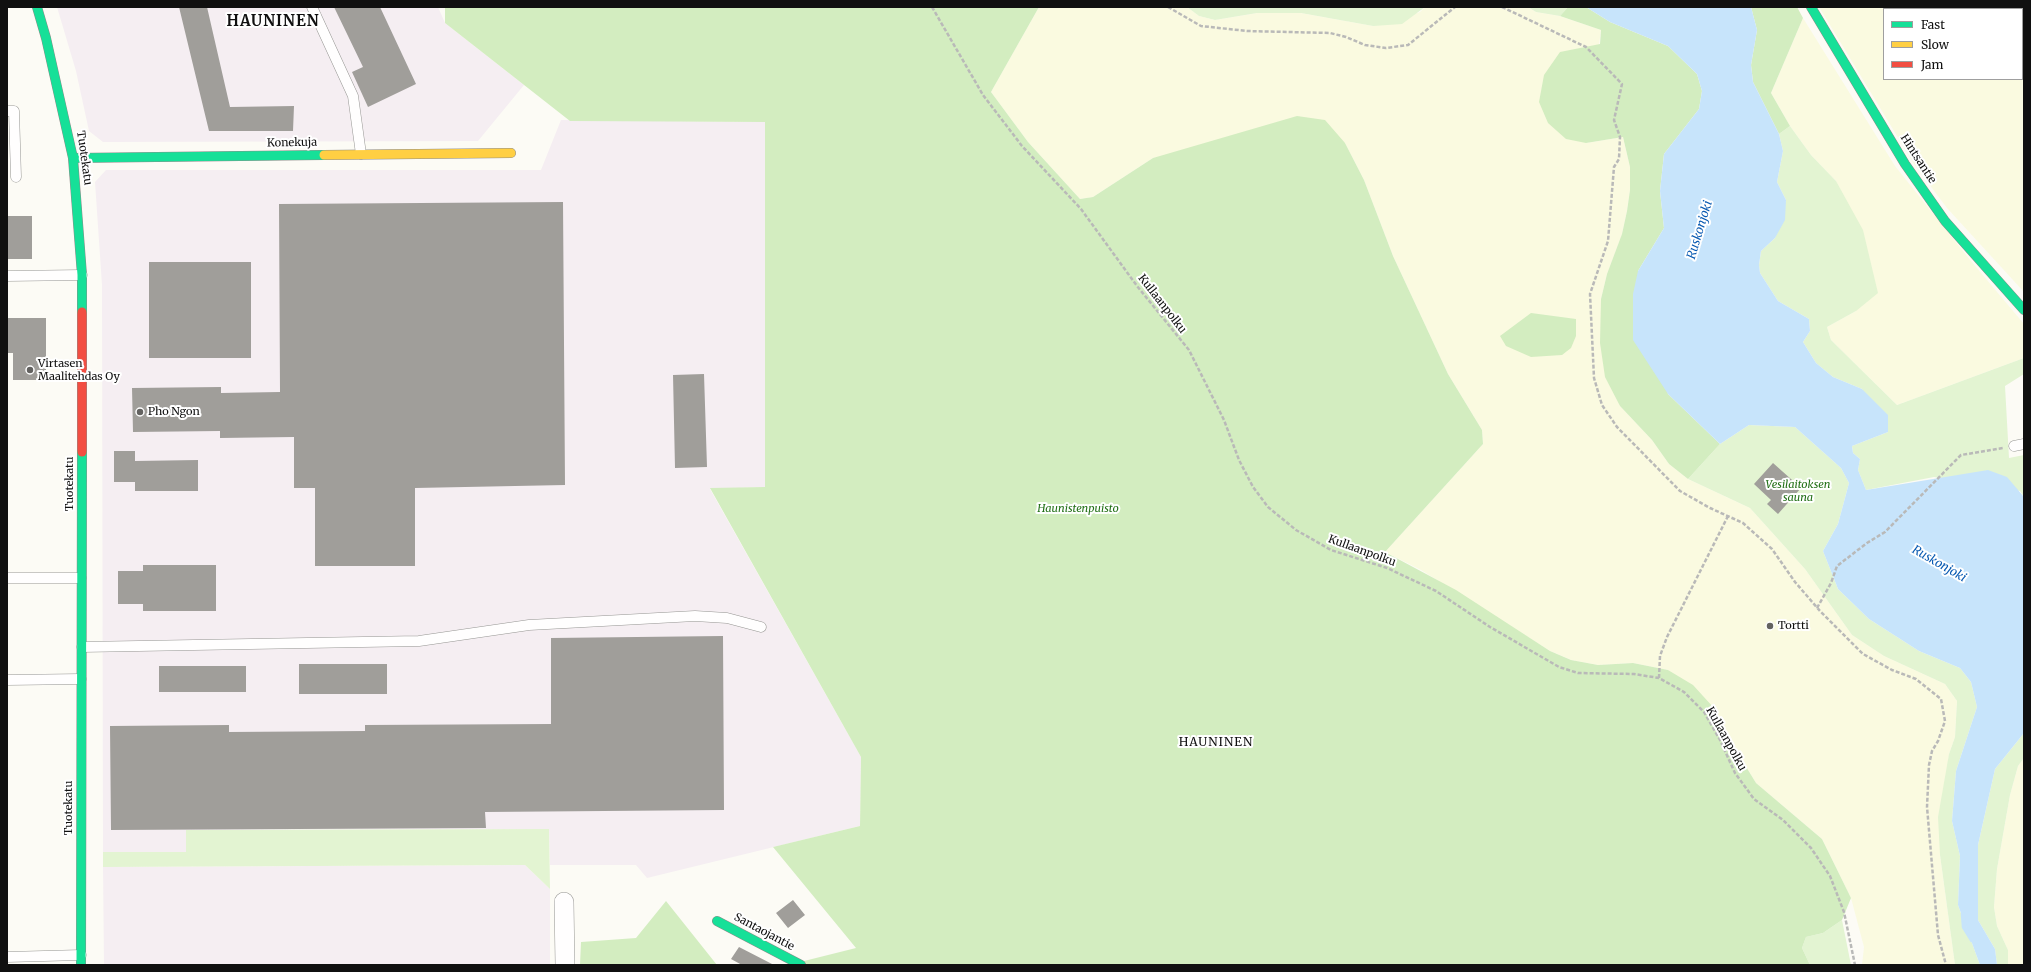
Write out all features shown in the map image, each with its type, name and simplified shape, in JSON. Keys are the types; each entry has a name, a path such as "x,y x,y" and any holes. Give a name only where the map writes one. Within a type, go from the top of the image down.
{"street":[{"name":"Tuotekatu","path":"37,7 46,38 73,158 80,224 82,275 81,960"},
{"name":"Hintsantie","path":"1811,7 1905,164 1945,221 2024,310"},
{"name":"Konekuja","path":"73,158 511,153"},
{"path":"564,902 565,965"},
{"name":"Santaojantie","path":"717,921 800,965"}],"lane":[{"path":"312,7 353,96 361,154"},
{"path":"7,111 14,111 16,177"},
{"path":"7,276 82,275"},
{"path":"7,578 81,578"},
{"path":"82,647 419,641 529,626 695,616 727,618 761,627"},
{"path":"7,680 81,679"},
{"path":"7,957 81,960"}],"path":[{"name":"Kullaanpolku","path":"932,7 983,95 1022,146 1081,210 1137,286 1189,350 1224,420 1239,460 1252,487 1268,507 1296,530 1331,550 1387,568 1436,591 1490,627 1559,667 1578,673 1634,674 1659,678 1684,692 1704,712 1720,740 1735,773 1754,799 1783,820 1811,848 1826,870 1844,912 1855,965"},
{"path":"1168,7 1201,26 1247,31 1330,33 1346,36 1365,45 1386,48 1408,45 1454,7"},
{"path":"1502,7 1586,47 1622,84 1614,120 1620,137 1619,159 1614,167 1608,241 1590,294 1594,378 1602,405 1617,427 1680,491 1743,523 1772,549 1795,582 1817,608 1863,654 1892,670 1916,679 1940,700 1945,721 1938,741 1932,751 1929,765 1927,807 1936,923 1946,965"},
{"path":"1817,608 1838,566 1867,543 1885,532 1961,455 2019,445"},
{"path":"1659,678 1660,656 1667,637 1728,516"}],"shaded area":[{"path":"57,7 438,7 445,23 524,85 478,141 103,142 89,131 76,71"},
{"path":"561,120 765,122 765,487 710,489 861,757 860,826 647,878 636,865 550,865 549,829 186,830 186,852 103,852 102,285 95,182 106,170 541,170"},
{"path":"525,865 550,889 550,965 104,965 103,867"}],"green space":[{"name":"Haunistenpuisto","path":"445,7 1039,7 991,92 1028,142 1080,199 1093,197 1153,158 1297,116 1325,120 1345,143 1364,180 1393,256 1448,374 1482,430 1483,444 1385,552 1456,590 1550,651 1571,660 1598,665 1633,663 1668,670 1693,685 1713,707 1734,747 1756,783 1822,839 1851,898 1842,920 1823,933 1806,937 1802,948 1810,965 788,965 856,948 773,847 860,826 861,757 710,488 765,487 765,122 570,121 445,23"},
{"path":"1039,7 1187,7 1199,16 1215,20 1257,13 1301,13 1373,26 1420,12 1425,7 1528,7 1536,12 1560,16 1601,30 1586,143 1623,137 1630,167 1630,190 1622,234 1607,274 1601,299 1620,406 1652,440 1669,464 1688,479 1750,508 1805,569 1852,635 1884,656 1945,684 1957,701 1955,737 1949,754 1940,855 1955,965 1862,965 1864,947 1851,898 1822,839 1756,783 1734,747 1668,670 1633,663 1598,665 1571,660 1550,651 1421,570 1385,552 1483,444 1482,430 1448,374 1393,256 1364,180 1345,143 1153,158 1093,197 1080,199 1028,142 991,92"},
{"path":"1187,7 1425,7 1402,24 1373,26 1301,13 1257,13 1215,20 1199,16"},
{"path":"1528,7 1568,7 1560,16 1536,12"},
{"path":"1568,7 1586,7 1610,22 1668,46 1697,74 1702,91 1699,109 1664,154 1660,191 1664,228 1638,271 1668,394 1720,444 1688,479 1669,464 1652,440 1620,406 1605,377 1600,343 1601,299 1607,274 1622,234 1630,190 1630,167 1623,137 1586,143 1566,139 1548,123 1539,102 1544,75 1560,52 1600,44 1601,30 1560,16"},
{"path":"1751,7 1797,7 1803,18 1771,93 1790,126 1779,134 1753,82 1751,65 1757,30"},
{"path":"1819,7 2024,7 2024,292 1947,208 1914,164"},
{"path":"1803,18 1895,166 1971,261 2024,324 2024,358 1897,405 1831,340 1827,327 1856,311 1836,181 1811,155 1790,126 1771,93"},
{"path":"1790,126 1811,155 1836,181 1863,230 1878,293 1856,311 1827,327 1831,340 1897,405 2024,358 2024,374 2005,386 2009,458 2024,455 2024,497 2020,491 1934,477 1866,490 1858,470 1860,459 1853,453 1852,446 1888,432 1862,389 1833,377 1816,363 1803,342 1810,331 1809,319 1778,301 1760,273 1759,265 1761,251 1775,238 1786,200 1777,182 1783,151 1779,134"},
{"path":"1531,313 1576,319 1576,336 1571,348 1562,355 1531,357 1506,346 1500,336"},
{"name":"Vesilaitoksen sauna","path":"1749,425 1795,427 1841,468 1849,483 1838,524 1823,551 1838,589 1869,619 1919,651 1960,668 1971,682 1977,707 1956,771 1952,821 1960,856 1958,905 1980,965 1955,965 1940,855 1938,817 1949,754 1955,737 1957,701 1945,684 1884,656 1852,635 1805,569 1750,508 1688,479 1720,444"},
{"path":"2024,733 2024,758 2018,766 2010,795 1997,869 1994,907 1997,926 2008,950 2008,965 1997,965 1995,949 1978,920 1978,845 1995,769"},
{"path":"2024,758 2024,965 2008,965 2008,950 1997,926 1994,907 1997,869 2010,795 2018,766"},
{"path":"549,829 550,889 525,865 103,867 103,852 186,852 186,830"},
{"path":"666,901 717,965 580,965 581,942 636,938"},
{"path":"1842,920 1851,965 1810,965 1802,948 1806,937 1823,933"}],"water":[{"name":"Ruskonjoki","path":"1586,7 1751,7 1757,30 1751,65 1753,82 1779,134 1783,151 1777,182 1786,200 1785,220 1775,238 1761,251 1759,265 1760,273 1778,301 1809,319 1810,331 1803,342 1816,363 1833,377 1862,389 1888,415 1888,432 1852,446 1853,453 1860,459 1858,470 1866,490 1988,470 2007,477 2024,497 2024,733 1995,769 1978,845 1978,920 1995,949 1997,965 1980,965 1958,905 1960,856 1952,821 1956,771 1977,707 1971,682 1960,668 1919,651 1869,619 1838,589 1823,551 1838,524 1849,483 1841,468 1795,427 1749,425 1720,444 1668,394 1633,340 1633,294 1638,271 1664,228 1660,191 1664,154 1699,109 1702,91 1697,74 1668,46 1610,22"}],"building":[{"path":"179,7 207,7 230,107 294,106 293,131 209,131"},
{"path":"334,7 380,7 416,84 368,107 352,72 363,67"},
{"path":"563,202 565,485 415,488 415,566 315,566 315,488 294,488 294,437 220,438 220,431 133,432 132,388 221,387 221,393 280,392 279,204"},
{"path":"7,216 32,216 32,259 7,259"},
{"path":"149,262 251,262 251,358 149,358"},
{"path":"7,318 46,318 46,380 13,380 13,353 7,353"},
{"path":"704,374 707,467 675,468 673,375"},
{"path":"114,451 135,451 135,461 198,460 198,491 135,491 135,482 114,482"},
{"path":"1773,463 1801,488 1778,514 1767,504 1771,500 1754,484"},
{"path":"143,565 216,565 216,611 143,611 143,604 118,604 118,571 143,571"},
{"path":"723,636 724,810 485,812 486,828 111,830 110,726 229,725 229,732 365,731 365,725 551,724 551,638"},
{"path":"299,664 387,664 387,694 299,694"},
{"path":"159,666 246,666 246,692 159,692"},
{"path":"793,900 805,915 788,928 776,913"},
{"path":"739,947 774,965 742,965 731,959"}],"waterway":[{"path":"1963,914 1964,927 1972,940"}],"traffic: fast":[{"path":"37,7 46,38 73,158 82,275 82,312"},
{"path":"1811,7 1905,164 1945,221 2024,310"},
{"path":"73,158 324,155"},
{"path":"81,965 82,452"},
{"path":"717,921 801,965"}],"traffic: slow":[{"path":"324,155 511,153"}],"traffic: jam":[{"path":"82,312 82,452"}],"place":[{"name":"Virtasen Maalitehdas Oy","path":"30,370"},
{"name":"Pho Ngon","path":"140,412"},
{"name":"Tortti","path":"1770,626"}],"district":[{"name":"HAUNINEN","path":"273,22"},
{"name":"HAUNINEN","path":"1216,743"}]}
